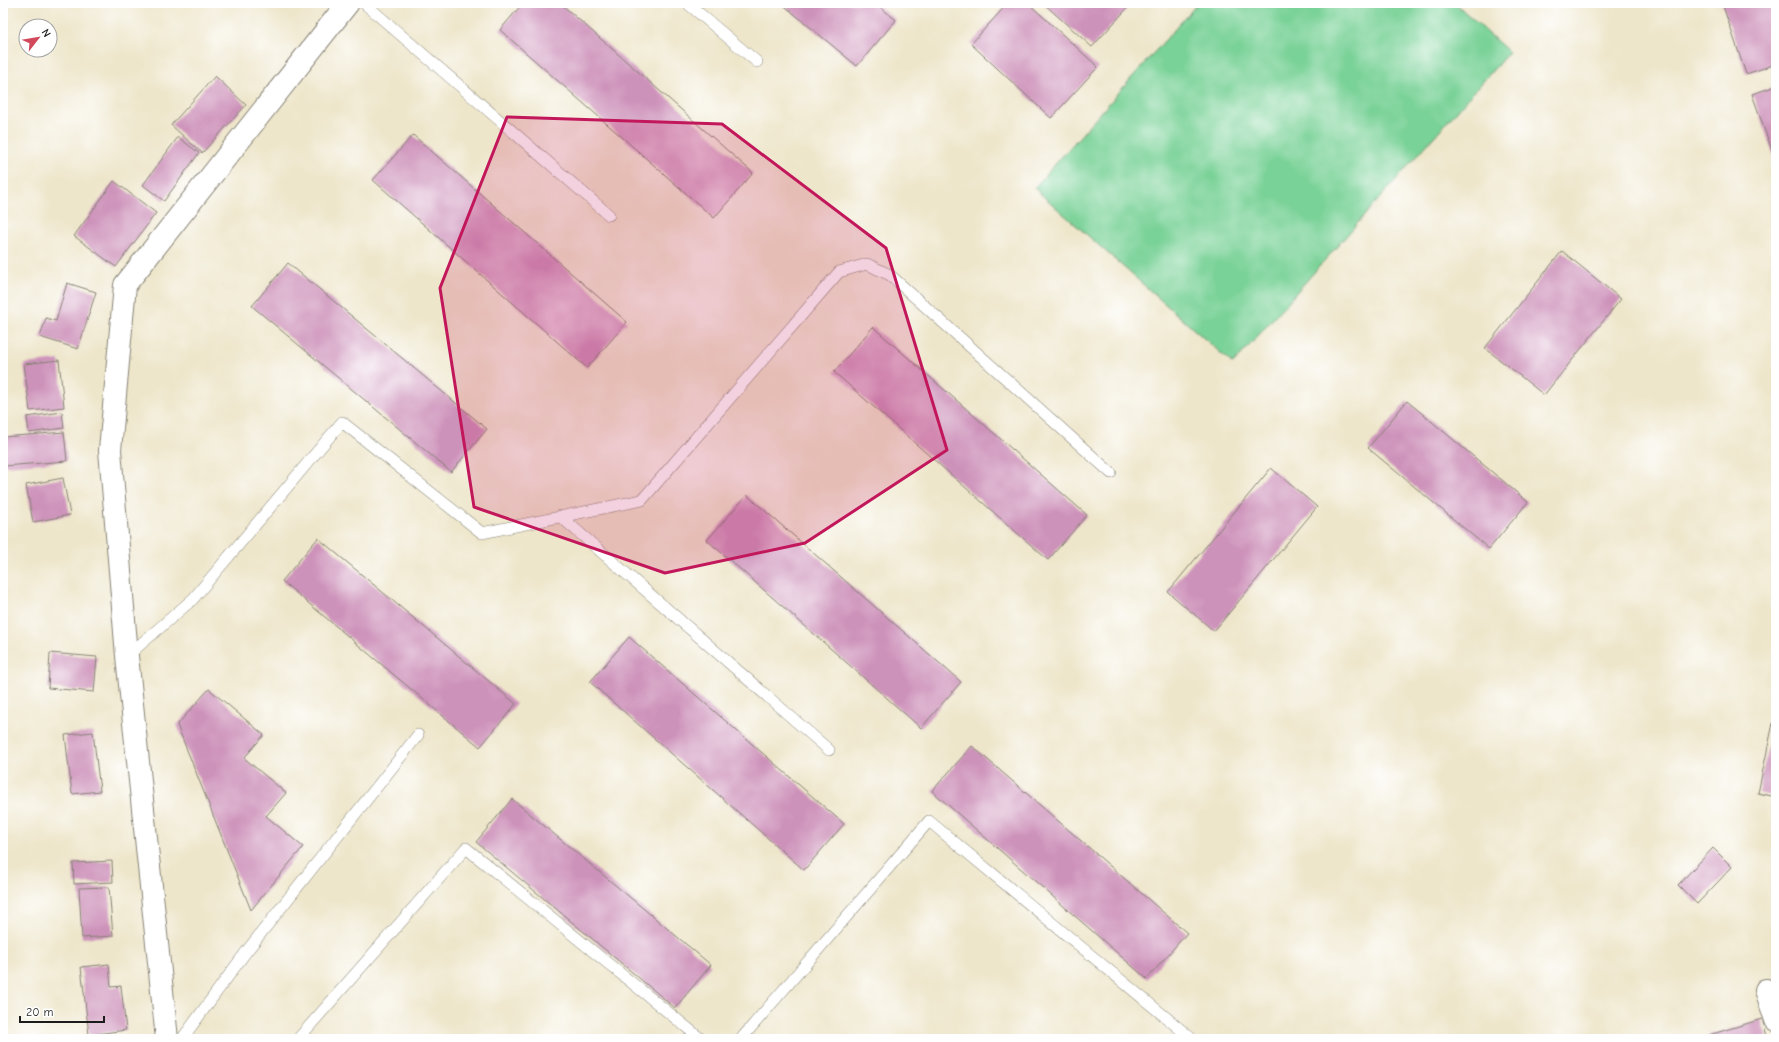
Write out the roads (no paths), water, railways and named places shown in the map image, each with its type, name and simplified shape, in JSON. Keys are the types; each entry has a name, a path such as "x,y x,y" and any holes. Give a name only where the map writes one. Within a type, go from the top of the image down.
{"street":[{"path":"167,1039 127,656 110,450 125,285 348,3"},
{"path":"1766,990 1776,1020"}],"lane":[{"path":"364,3 610,215"},
{"path":"687,3 757,62"},
{"path":"127,656 193,599 342,422 482,533 642,500 839,272 867,264 890,275 1111,473"},
{"path":"560,516 829,750"},
{"path":"182,1039 246,952 418,735"},
{"path":"741,1039 929,821 1192,1039"},
{"path":"298,1039 466,848 701,1039"}]}
